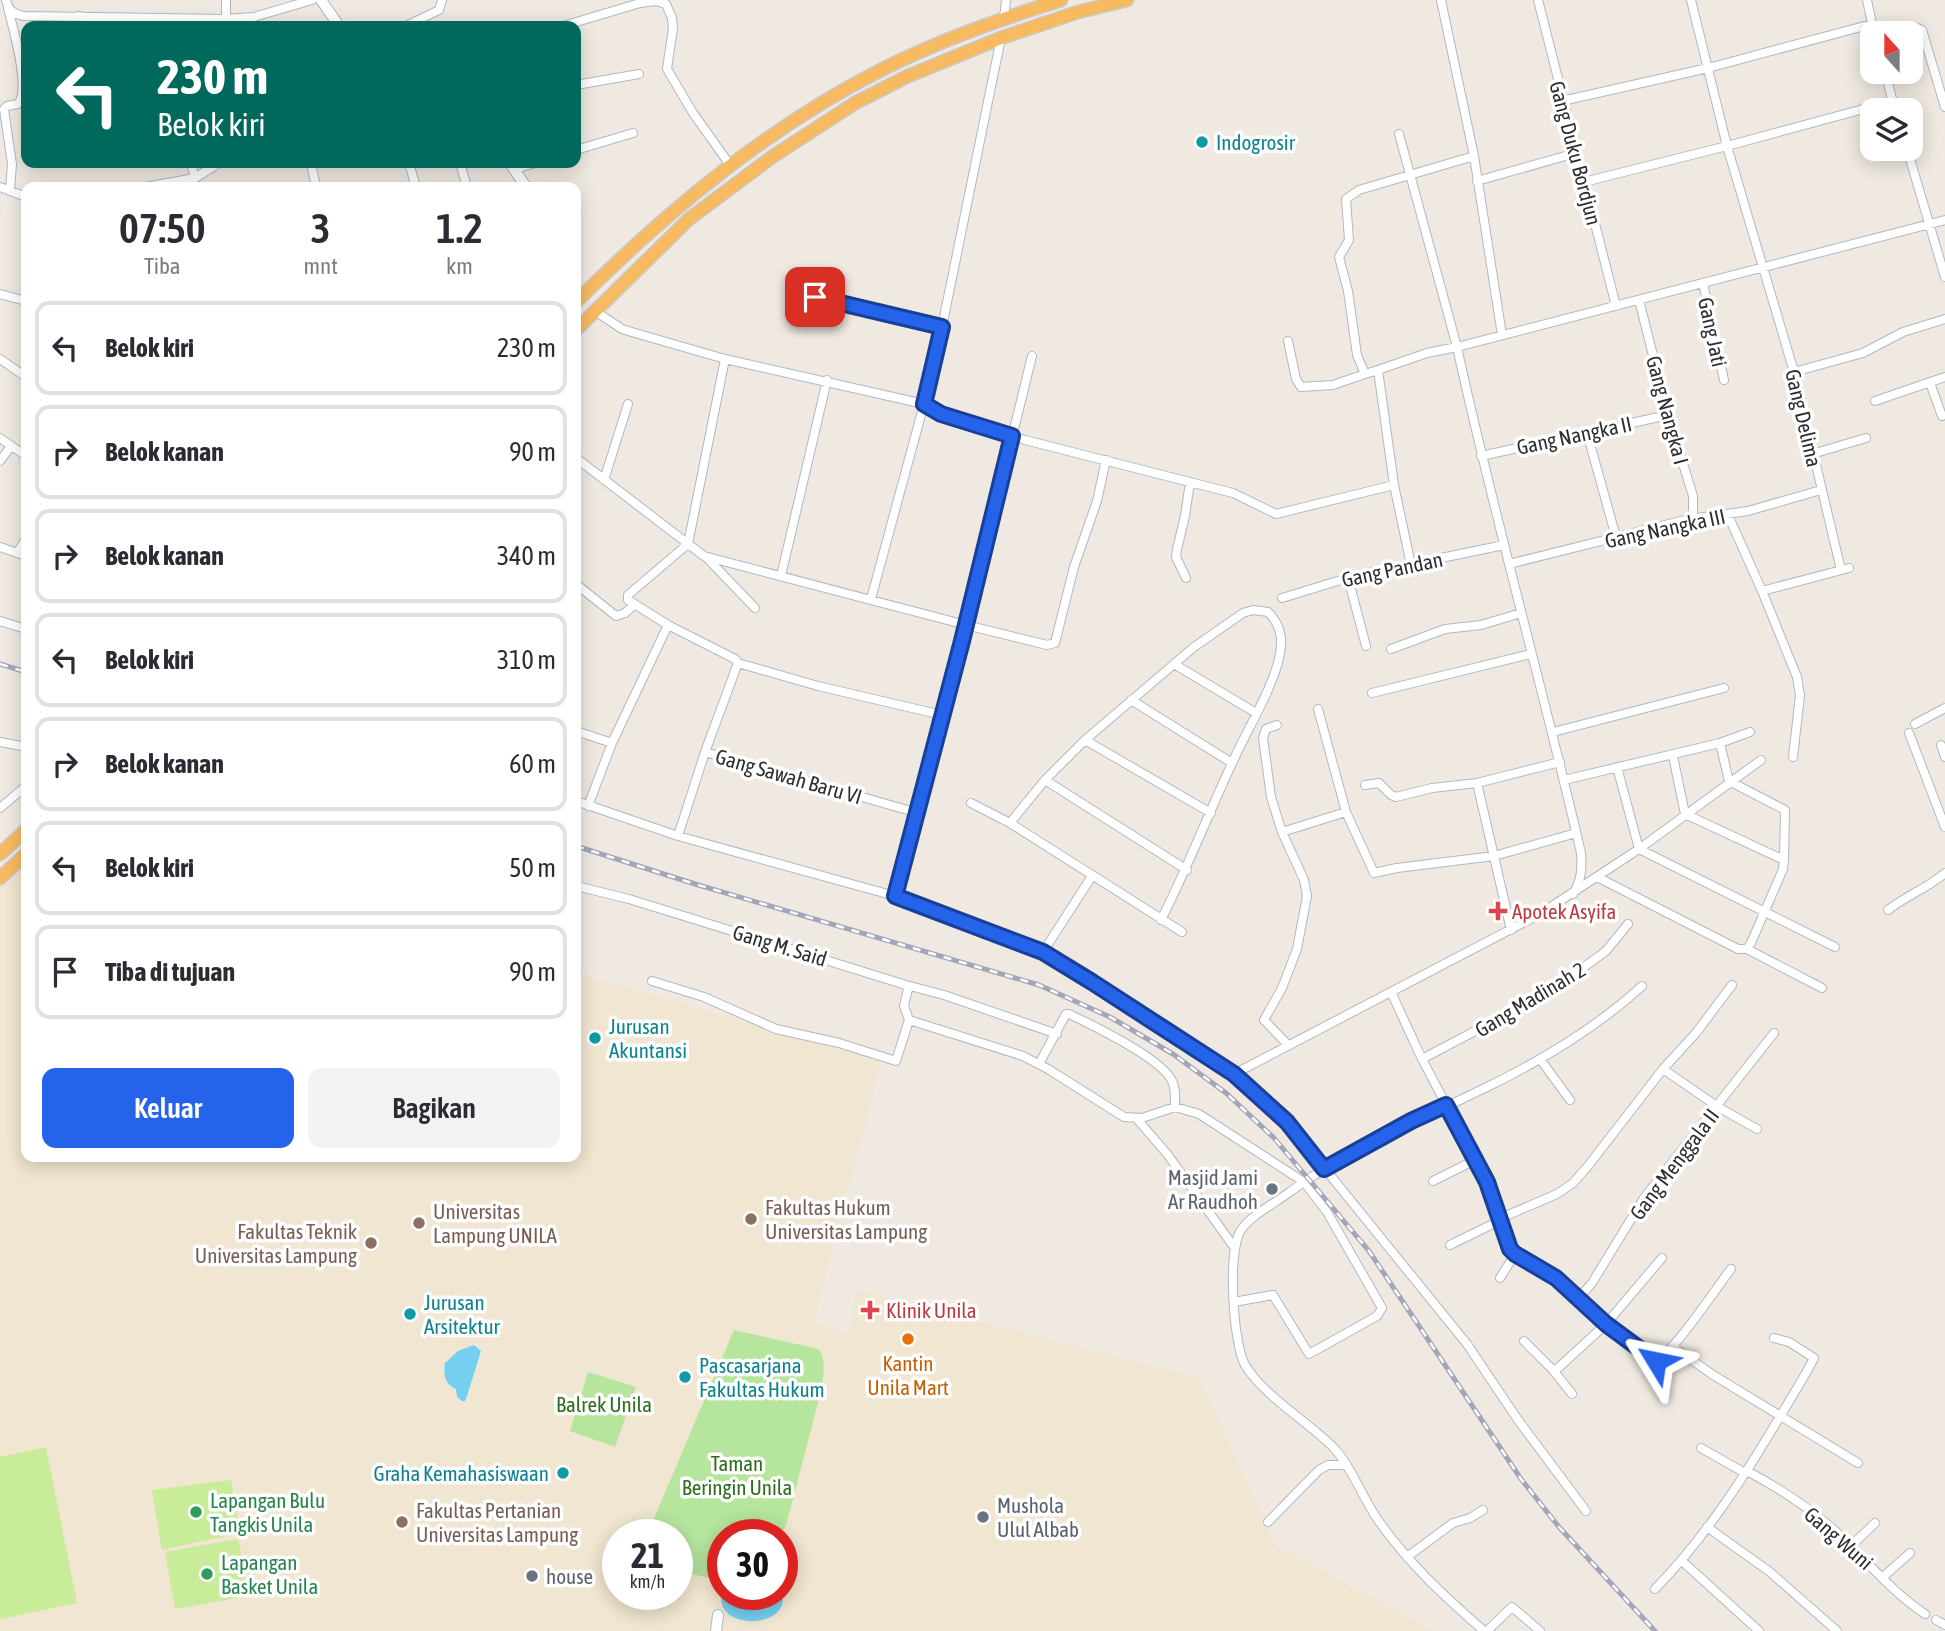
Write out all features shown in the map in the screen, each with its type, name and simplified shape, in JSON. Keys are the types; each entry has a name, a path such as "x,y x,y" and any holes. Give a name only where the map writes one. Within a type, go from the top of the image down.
{"highway":[{"path":"581,293 730,165 811,110 881,70 1004,18 1061,0"},
{"path":"581,325 689,219 761,165 855,103 908,76 1001,38 1078,12 1127,0"},
{"path":"751,150 761,165"},
{"path":"0,854 21,835"},
{"path":"0,878 21,859"}],"street":[{"path":"226,0 226,19"},
{"path":"178,21 254,17 312,0"},
{"path":"321,0 336,21"},
{"path":"416,21 439,10 442,0"},
{"path":"1004,18 1006,0"},
{"path":"1440,0 1474,156 1502,335"},
{"name":"Gang Duku Bordjun","path":"1538,0 1616,306"},
{"name":"Gang Delima","path":"1691,0 1727,146 1794,372 1821,490 1845,569 1762,591"},
{"path":"1867,0 1871,21"},
{"path":"580,21 640,3 656,1 666,4 673,18 667,69 693,113 730,165"},
{"path":"7,4 13,14 23,16 79,16 142,21"},
{"path":"7,4 21,73"},
{"path":"79,16 80,21"},
{"path":"1562,101 1708,68 1860,27"},
{"path":"1923,33 1945,107"},
{"path":"872,599 942,327 1001,38"},
{"path":"581,84 639,74"},
{"path":"10,190 12,163 4,109 21,100"},
{"path":"1584,182 1860,114"},
{"path":"581,149 633,133"},
{"path":"1399,134 1457,347 1481,456 1564,779 1583,872 1573,894"},
{"path":"1477,181 1576,153"},
{"path":"1365,373 1357,355 1348,291 1339,260 1340,253 1349,240 1345,201 1347,197 1359,190 1474,156"},
{"path":"1910,161 1945,277"},
{"path":"192,168 195,178"},
{"path":"183,182 211,168"},
{"path":"0,187 21,195"},
{"path":"1288,341 1296,379 1301,387 1333,385 1427,353 1945,220"},
{"name":"Gang Jati","path":"1703,283 1724,380"},
{"path":"790,291 942,327"},
{"path":"0,295 21,300"},
{"name":"Gang Nangka I","path":"1639,300 1668,415 1693,496 1693,512 1689,519"},
{"path":"595,311 622,328 725,359 924,404 941,414 1012,436 1233,493 1276,514 1394,485"},
{"path":"1794,372 1863,353 1903,332 1945,319"},
{"path":"895,896 966,625 1032,356"},
{"path":"0,359 21,374"},
{"path":"725,359 688,544 628,595 628,600 738,663 818,686 942,715"},
{"path":"1378,370 1394,485 1411,565"},
{"path":"1875,401 1945,377"},
{"path":"781,576 827,380"},
{"path":"1930,383 1942,416"},
{"path":"604,480 628,404"},
{"name":"Gang Nangka II","path":"1481,456 1668,415"},
{"path":"1587,433 1616,537"},
{"path":"1812,454 1866,438"},
{"path":"0,439 21,453"},
{"path":"0,461 11,446"},
{"path":"704,556 1047,645 1055,643 1074,567 1097,501 1106,460"},
{"path":"581,462 704,556 755,608"},
{"path":"1186,578 1177,557 1177,549 1190,482"},
{"name":"Gang Nangka III","path":"1509,564 1689,519 1748,511 1821,490"},
{"path":"1728,515 1797,677 1800,695 1793,757"},
{"name":"Gang Pandan","path":"1282,598 1348,578 1504,545"},
{"path":"0,547 21,554"},
{"path":"1348,578 1366,646"},
{"path":"581,588 616,615 625,613 634,604"},
{"path":"1010,823 1045,780 1085,740 1194,647 1243,613 1253,610 1268,612 1277,625 1281,644 1272,679 1232,763 1187,870 1161,920"},
{"path":"1391,649 1445,629 1481,625 1521,613"},
{"path":"0,621 21,627"},
{"path":"588,806 612,743 668,625"},
{"path":"1371,693 1531,654"},
{"path":"705,752 738,663"},
{"path":"1174,664 1256,712"},
{"path":"1553,732 1724,688"},
{"path":"1131,700 1232,763"},
{"path":"1916,724 1945,708"},
{"path":"1318,709 1346,812 1374,873 1494,856 1576,832"},
{"path":"1277,725 1266,729 1264,738 1271,797 1282,832 1304,880 1307,896 1297,949 1282,988 1264,1020 1288,1045"},
{"path":"1564,779 1673,755 1751,732"},
{"path":"581,733 612,743"},
{"path":"1909,733 1945,827"},
{"path":"1085,740 1211,813"},
{"path":"0,742 21,746"},
{"path":"1720,743 1730,781 1785,810 1783,869 1766,912 1746,949"},
{"path":"1941,745 1945,757"},
{"name":"Gang Sawah Baru VI","path":"678,836 705,752 918,813"},
{"path":"1673,755 1685,814"},
{"path":"1234,1074 1511,930 1573,894 1761,760"},
{"path":"1365,785 1379,783 1396,797 1432,788 1477,783 1560,762"},
{"path":"1617,767 1639,849 1835,947"},
{"path":"1045,780 1187,870"},
{"path":"1477,783 1511,930"},
{"path":"0,808 21,790"},
{"path":"581,803 678,836 895,896 1043,952 1234,1074 1287,1122 1467,1345 1518,1420 1586,1510"},
{"path":"971,803 1010,823 1182,932"},
{"path":"1282,832 1346,812"},
{"path":"1685,814 1784,860"},
{"path":"1888,911 1904,897 1933,884 1945,873"},
{"path":"1043,952 1091,876"},
{"path":"1597,877 1738,949 1746,949 1822,988"},
{"name":"Gang M. Said","path":"581,887 629,899 944,995 1057,1034"},
{"name":"Gang Madinah 2","path":"1422,1059 1551,991 1606,951 1628,923"},
{"path":"652,981 704,997 776,1029 839,1043 896,1061 909,1020 904,1006 908,989 906,985"},
{"path":"1450,1245 1557,1195 1573,1183 1732,985"},
{"path":"1540,1631 1512,1607 1485,1631 1436,1589 1378,1519 1335,1449 1258,1382 1246,1366 1239,1346 1234,1303 1234,1247 1247,1224 1324,1169 1411,1121 1540,1059 1620,1006 1642,986"},
{"path":"1391,992 1422,1059 1475,1160 1501,1219 1510,1249 1515,1254 1556,1278 1606,1324 1655,1361 1672,1346 1731,1269"},
{"path":"1039,1064 1066,1014 1069,1014 1116,1038 1159,1066 1174,1083 1175,1107"},
{"path":"909,1020 1023,1056 1124,1117 1137,1119 1175,1107 1199,1114 1304,1182 1341,1234 1380,1302 1382,1311 1309,1354 1273,1295 1234,1303"},
{"name":"Gang Menggala II","path":"1579,1298 1592,1283 1644,1198 1774,1033"},
{"path":"1540,1059 1570,1100"},
{"path":"1663,1069 1718,1107 1757,1129"},
{"path":"1137,1119 1168,1155 1234,1247"},
{"path":"1433,1181 1475,1160"},
{"path":"1500,1278 1515,1254"},
{"path":"1553,1370 1562,1366 1606,1324 1662,1258"},
{"path":"1655,1589 1682,1561 1746,1472 1814,1358 1789,1342 1774,1338"},
{"path":"1524,1341 1572,1394"},
{"path":"1672,1346 1713,1376 1858,1463"},
{"name":"Gang Wuni","path":"1701,1448 1765,1481 1809,1511 1884,1577 1903,1600 1925,1614"},
{"path":"1268,1522 1319,1470 1328,1465 1347,1465"},
{"path":"1407,1557 1453,1523 1470,1518 1483,1510"},
{"path":"1851,1546 1875,1523"},
{"path":"1707,1527 1770,1572 1837,1631"},
{"path":"1884,1577 1910,1553"},
{"path":"1682,1561 1759,1631"},
{"path":"716,1631 718,1615"},
{"path":"1936,1620 1945,1625"}],"shaded area":[{"name":"Universitas Lampung UNILA","path":"21,867 21,1162 581,1162 581,974 881,1061 813,1322 849,1335 857,1290 1199,1378 1275,1545 1433,1631 0,1631 0,886"}],"green space":[{"name":"Taman Beringin Unila","path":"734,1330 818,1349 823,1362 822,1387 788,1519 707,1519 707,1577 693,1574 693,1519 654,1519"},
{"name":"Balrek Unila","path":"588,1372 636,1387 615,1447 570,1431"},
{"path":"46,1447 77,1603 0,1619 0,1457"},
{"name":"Lapangan Bulu Tangkis Unila","path":"231,1480 240,1533 162,1550 152,1490"},
{"name":"Lapangan Basket Unila","path":"238,1539 249,1596 175,1609 165,1552"}],"water":[{"path":"474,1345 481,1351 467,1396 465,1401 462,1401 457,1397 456,1389 449,1385 446,1379 445,1363 458,1351"},
{"path":"726,1610 778,1610 764,1619 751,1621 728,1614"}],"railway":[{"path":"0,664 21,670"},
{"path":"581,848 695,884 1039,985 1110,1017 1173,1054 1226,1093 1274,1138 1369,1251 1521,1479 1559,1527 1655,1631"}],"place":[{"name":"Indogrosir","path":"1202,142"},
{"name":"Apotek Asyifa","path":"1498,911"},
{"name":"Jurusan Akuntansi","path":"595,1038"},
{"name":"Masjid Jami Ar Raudhoh","path":"1272,1189"},
{"name":"Fakultas Hukum Universitas Lampung","path":"751,1219"},
{"name":"Universitas Lampung UNILA","path":"419,1223"},
{"name":"Fakultas Teknik Universitas Lampung","path":"371,1243"},
{"name":"Klinik Unila","path":"870,1310"},
{"name":"Jurusan Arsitektur","path":"410,1314"},
{"name":"Kantin Unila Mart","path":"908,1339"},
{"name":"Pascasarjana Fakultas Hukum","path":"685,1377"},
{"name":"Graha Kemahasiswaan","path":"563,1473"},
{"name":"Lapangan Bulu Tangkis Unila","path":"196,1512"},
{"name":"Mushola Ulul Albab","path":"983,1517"},
{"name":"Fakultas Pertanian Universitas Lampung","path":"402,1522"},
{"name":"Lapangan Basket Unila","path":"207,1574"},
{"name":"house","path":"532,1576"}],"route":[{"path":"815,297 942,327 924,404 941,414 1012,436 895,896 1043,952 1092,982 1234,1074 1287,1122 1324,1169 1446,1105 1487,1182 1510,1249 1556,1278 1606,1324 1656,1361"}]}
